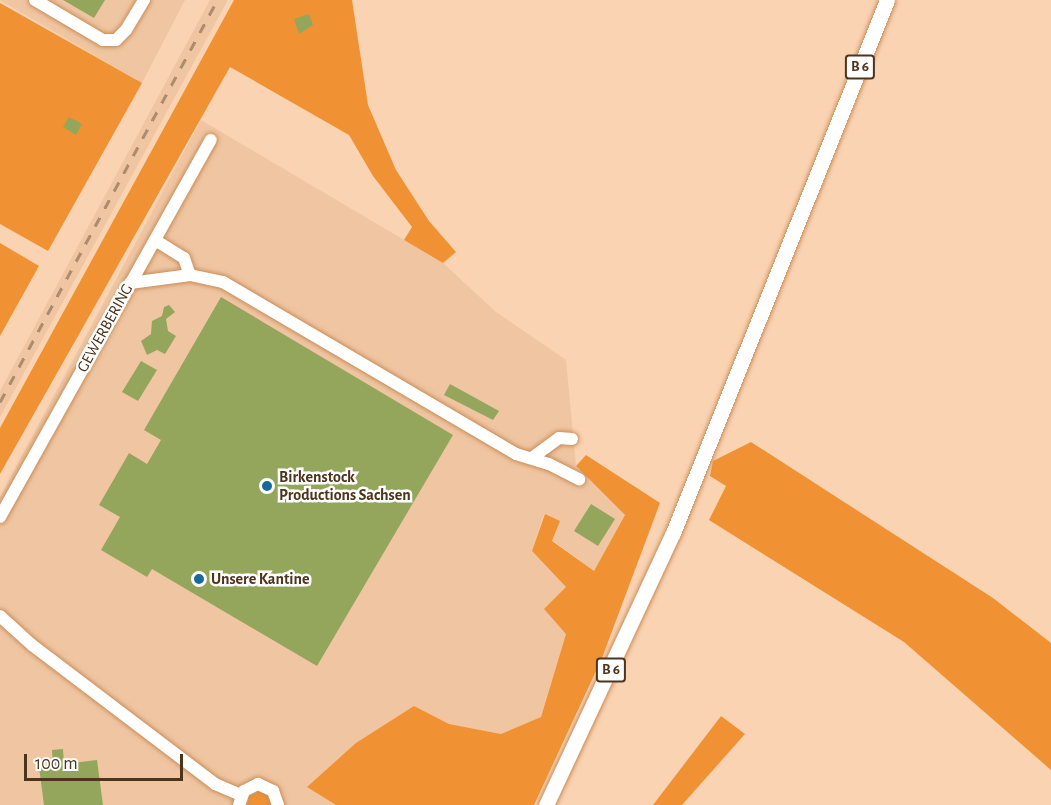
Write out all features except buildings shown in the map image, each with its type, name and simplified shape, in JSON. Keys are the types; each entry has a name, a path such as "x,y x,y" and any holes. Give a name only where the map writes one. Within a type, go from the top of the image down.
{"main road":[{"name":"B 6","path":"546,805 673,533 887,0"}],"street":[{"path":"35,0 103,40 116,40 126,30 144,0"},
{"name":"GEWERBERING","path":"0,517 211,140"},
{"path":"155,240 183,258 190,275"},
{"path":"130,284 190,275 223,282 516,454 533,457 579,479"},
{"path":"533,457 559,438 572,439"},
{"path":"0,616 32,645 215,784 240,800 253,785 263,785 273,791 278,805"}],"shaded area":[{"path":"0,0 185,0 142,83"},
{"path":"210,0 228,0 0,417 0,391"},
{"path":"234,0 352,0 368,105 396,170 429,221 456,252 443,263 404,240 412,227 373,176 349,135 230,67 0,474 0,428"},
{"path":"0,3 142,83 48,251 0,224"},
{"path":"201,120 443,263 496,312 566,360 576,466 625,515 594,571 552,540 559,521 544,514 532,551 566,587 566,634 541,717 501,734 449,724 414,706 308,787 336,805 0,805 0,497"},
{"path":"0,243 39,266 0,336"},
{"path":"751,442 993,598 1051,643 1051,770 904,642 709,520 726,486 710,476 713,461"},
{"path":"586,455 660,503 602,658 534,805 336,805 307,787 356,743 414,706 449,724 501,734 541,717 566,634 544,609 566,587 532,551 545,514 560,521 552,541 594,571 625,515 576,466"},
{"path":"721,716 745,734 682,805 653,805"},
{"path":"260,791 267,794 271,805 247,805 249,796"}],"railway":[{"path":"0,402 217,0"}],"place":[{"name":"Birkenstock Productions Sachsen","path":"267,486"},
{"name":"Unsere Kantine","path":"199,579"}]}
